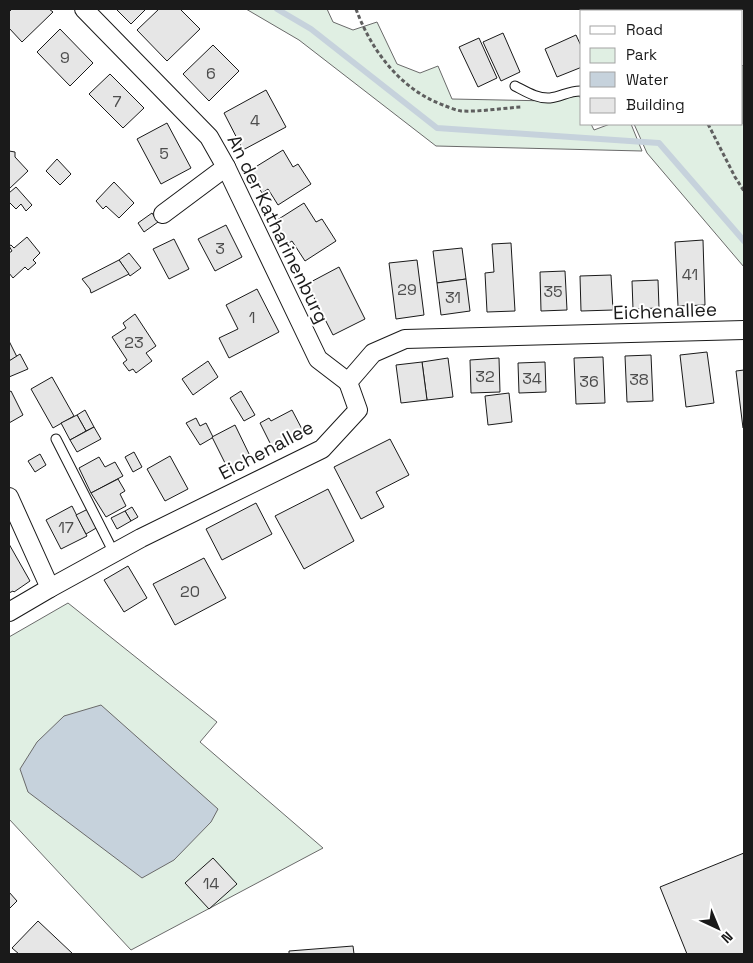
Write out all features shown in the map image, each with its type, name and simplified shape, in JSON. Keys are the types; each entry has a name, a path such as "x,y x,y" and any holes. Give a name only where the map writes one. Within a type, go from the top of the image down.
{"street":[{"name":"An der Katharinenburg","path":"84,9 209,137 226,167 318,359 348,382"},
{"path":"163,214 226,167"},
{"name":"Eichenallee","path":"9,612 114,553 322,449 358,410 348,382 373,353 406,339 744,330"},
{"path":"9,497 50,588"}],"lane":[{"path":"515,86 538,96 550,98 576,90 580,91"},
{"path":"56,439 114,553"}],"path":[{"path":"356,9 362,27 381,58 404,82 430,100 459,111 525,106"},
{"path":"708,125 735,178 744,191"}],"green space":[{"path":"246,9 327,9 333,22 353,30 377,22 397,64 420,73 438,66 452,99 550,101 579,95 580,125 592,125 594,130 607,125 631,125 642,151 436,146 299,40"},
{"path":"743,65 744,267 647,153 634,125 743,125"},
{"path":"68,603 217,722 200,742 323,848 131,950 9,819 9,637"}],"water":[{"path":"101,705 218,809 211,822 174,860 142,878 28,792 20,769 37,742 64,716"}],"building":[{"path":"12,9 49,9 53,12 22,42 9,28 9,12"},
{"path":"116,9 146,9 131,24"},
{"path":"159,9 180,9 200,29 167,61 137,30"},
{"path":"60,29 93,63 70,86 37,52"},
{"path":"503,33 520,72 501,81 483,42"},
{"path":"576,35 580,44 580,68 557,77 545,49"},
{"path":"479,38 497,78 478,87 459,47"},
{"path":"213,45 239,71 209,101 183,74"},
{"path":"110,74 144,108 123,128 89,94"},
{"path":"266,90 286,127 243,150 224,113"},
{"path":"167,123 191,168 161,184 137,139"},
{"path":"283,150 293,167 298,164 311,184 278,205 268,189 262,193 249,171"},
{"path":"9,151 15,152 15,157 28,171 9,189"},
{"path":"57,159 71,174 60,185 46,171"},
{"path":"114,182 134,203 119,218 106,206 103,209 96,201"},
{"path":"16,187 32,205 26,211 21,204 16,209 9,202 9,193"},
{"path":"304,203 316,222 322,219 336,241 305,261 292,241 287,244 274,222"},
{"path":"152,213 158,222 144,232 138,223"},
{"path":"226,225 242,257 215,271 198,239"},
{"path":"27,237 40,253 33,260 36,263 28,270 25,267 13,278 9,273 9,253 12,251 9,246 11,245 14,248"},
{"path":"174,239 189,269 169,279 153,249"},
{"path":"703,240 705,305 678,306 675,242"},
{"path":"511,243 515,311 487,312 485,273 494,272 492,244"},
{"path":"462,248 466,279 437,283 433,251"},
{"path":"129,253 141,268 130,276 119,260"},
{"path":"119,260 129,274 91,293 82,279"},
{"path":"417,260 424,315 396,319 389,263"},
{"path":"339,267 365,319 333,335 307,284"},
{"path":"565,271 567,310 541,311 540,272"},
{"path":"611,275 613,310 581,311 580,276"},
{"path":"466,279 470,311 441,315 437,283"},
{"path":"658,280 659,308 633,309 632,281"},
{"path":"257,289 279,332 229,358 219,338 238,329 226,305"},
{"path":"135,314 156,346 146,353 152,361 136,373 133,369 129,371 123,363 127,360 112,337 126,328 123,323"},
{"path":"9,341 17,357 9,361"},
{"path":"707,352 714,403 686,407 680,355"},
{"path":"20,354 28,369 9,377 9,361"},
{"path":"651,355 653,401 627,402 625,356"},
{"path":"603,357 605,403 576,404 574,358"},
{"path":"448,358 453,397 427,400 422,362"},
{"path":"499,358 500,392 471,393 470,360"},
{"path":"208,361 218,377 193,395 182,379"},
{"path":"422,362 427,400 401,403 396,365"},
{"path":"545,362 546,392 519,393 518,363"},
{"path":"744,370 744,428 743,428 736,371"},
{"path":"52,377 74,416 53,428 31,389"},
{"path":"11,391 23,415 9,423 9,392"},
{"path":"241,391 255,415 244,421 230,398"},
{"path":"509,393 512,422 488,425 485,396"},
{"path":"85,410 94,427 86,431 77,415"},
{"path":"292,410 303,431 272,447 260,423 269,418 271,421"},
{"path":"77,415 86,431 70,440 61,423"},
{"path":"196,418 200,426 206,423 213,437 200,445 186,423"},
{"path":"235,425 251,458 228,469 212,437"},
{"path":"94,427 101,439 77,452 70,440"},
{"path":"390,439 409,475 376,492 384,507 361,519 334,467"},
{"path":"134,452 142,467 133,472 125,457"},
{"path":"40,454 46,465 35,472 28,461"},
{"path":"170,456 188,489 165,501 147,469"},
{"path":"99,457 105,467 115,462 123,476 91,493 79,468"},
{"path":"118,479 125,491 120,494 126,506 106,517 91,493"},
{"path":"328,489 354,541 304,569 275,516"},
{"path":"256,503 272,534 222,560 206,529"},
{"path":"72,506 87,536 61,549 46,520"},
{"path":"132,507 138,517 131,521 125,511"},
{"path":"88,509 98,527 86,534 76,515"},
{"path":"125,511 131,521 117,529 111,518"},
{"path":"9,544 30,581 14,592 9,593"},
{"path":"204,558 226,598 175,625 153,584"},
{"path":"128,566 147,598 124,612 104,580"},
{"path":"744,853 744,954 687,954 660,887"},
{"path":"213,858 237,884 209,909 185,883"},
{"path":"9,892 17,901 9,909"},
{"path":"38,921 73,954 19,954 12,948"},
{"path":"353,946 354,954 289,954 289,951"}],"waterway":[{"path":"277,9 311,29 437,128 659,143 744,241"}]}
